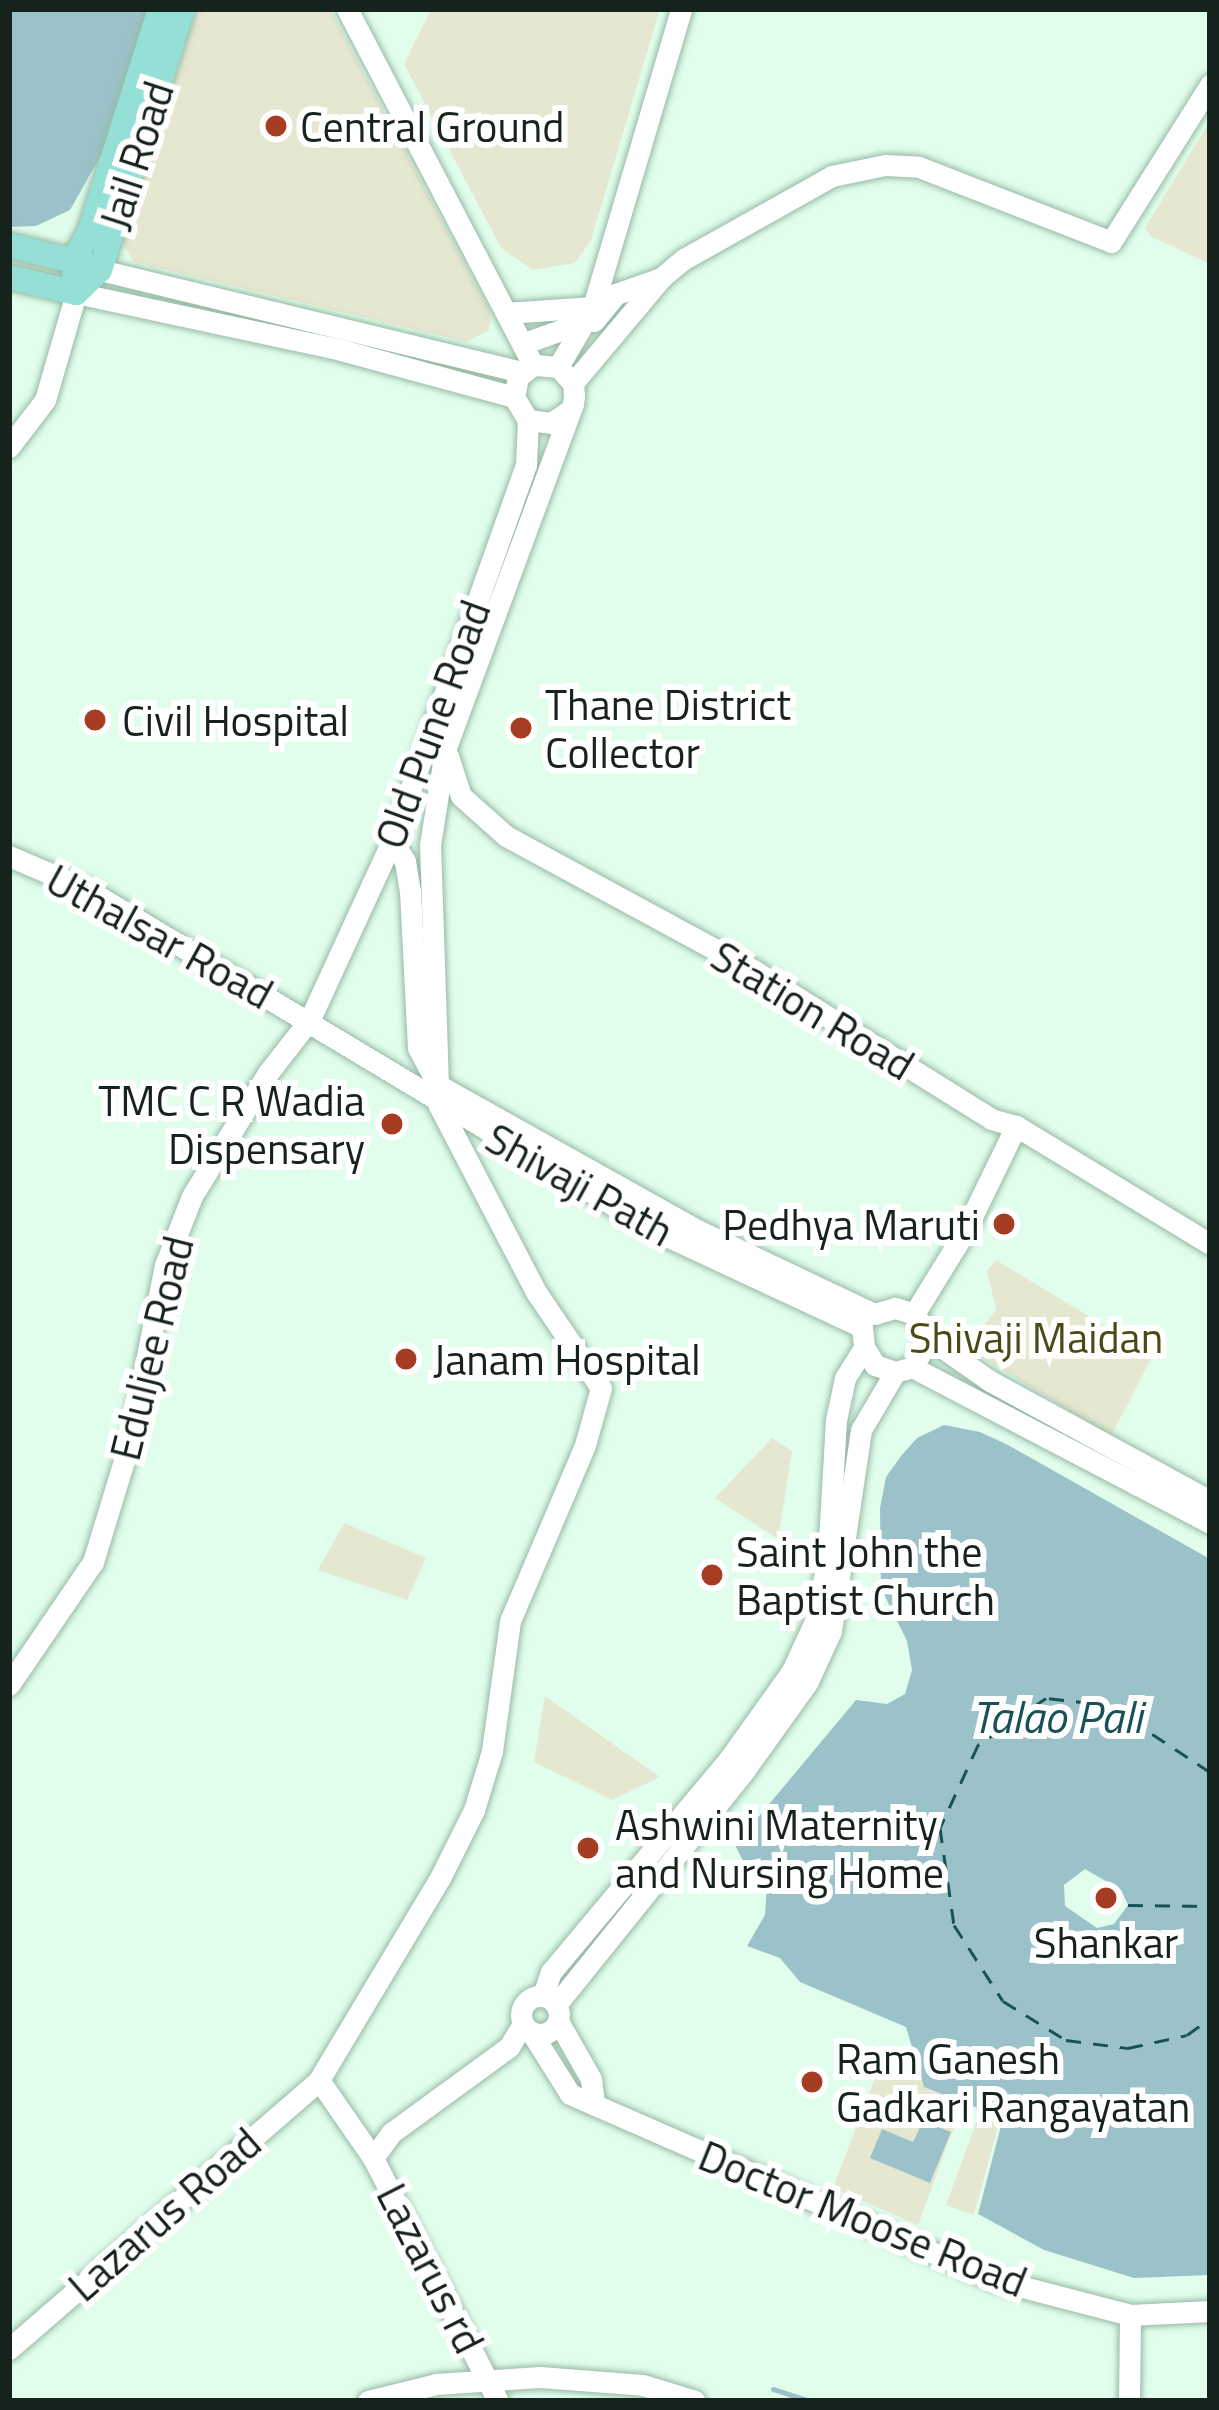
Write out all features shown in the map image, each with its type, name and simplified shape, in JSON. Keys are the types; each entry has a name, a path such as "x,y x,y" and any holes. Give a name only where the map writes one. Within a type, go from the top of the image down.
{"main road":[{"path":"9,447 45,400 76,293 73,260 89,233 160,9"},
{"name":"Jail Road","path":"76,293 100,270 184,9"},
{"path":"347,9 522,344 528,369 514,397"},
{"path":"9,277 341,350 514,397 528,420 551,424 570,410 565,374 599,302 681,9"},
{"path":"565,374 661,278 704,246 832,176 885,165 950,175 1111,242 1210,85"},
{"path":"9,245 100,270 565,374"},
{"path":"522,344 599,302 661,278"},
{"path":"506,313 542,315 599,302"},
{"path":"565,374 599,302"},
{"name":"Old Pune Road","path":"438,1094 430,845 446,750 570,410"},
{"name":"Old Pune Road","path":"310,1019 392,841 526,464 528,420"},
{"name":"Station Road","path":"446,750 461,796 506,836 753,970 991,1119 1016,1126 1210,1244"},
{"path":"392,841 405,861 410,891 418,1048 438,1094"},
{"name":"Uthalsar Road","path":"9,856 86,889 310,1019"},
{"name":"Shivaji Path","path":"310,1019 658,1232 867,1329"},
{"name":"Eduljee Road","path":"9,1685 92,1562 131,1438 165,1265 192,1196 268,1073 310,1019"},
{"name":"Lazarus Road","path":"9,2349 320,2080 440,1877 474,1810 492,1751 510,1621 585,1445 601,1388 536,1292 438,1094"},
{"path":"914,1315 965,1231 1016,1126"},
{"path":"527,2028 546,2033 552,2008 550,1972 729,1759 792,1671 815,1621 828,1558 836,1420 844,1378 867,1329 895,1308 914,1315 926,1336 990,1381 1210,1501"},
{"path":"867,1329 875,1365 903,1369 1210,1523"},
{"path":"552,2008 744,1771 807,1683 831,1631 861,1430 903,1369 924,1354 926,1336"},
{"path":"373,2158 391,2133 509,2047 527,2028 527,2001 552,2008 591,2079 594,2105"},
{"name":"Doctor Moose Road","path":"527,2028 570,2094 996,2280 1130,2315 1210,2311"},
{"name":"Lazarus rd","path":"320,2080 358,2130 488,2378"},
{"path":"358,2130 391,2133"},
{"path":"1129,2401 1130,2315"},
{"path":"368,2401 381,2394 488,2378 644,2385 694,2401"},
{"path":"488,2378 498,2401"}],"green space":[{"name":"Central Ground","path":"197,9 330,9 491,313 489,330 467,342 134,262 122,243"},
{"path":"431,9 660,9 591,240 575,263 533,270 501,248 404,64"},
{"path":"1210,121 1210,264 1152,237 1145,228"},
{"name":"Shivaji Maidan","path":"996,1260 1153,1355 1111,1436 954,1340 958,1329 982,1329 996,1309 987,1271"},
{"path":"772,1438 792,1451 778,1539 715,1498"},
{"path":"344,1523 426,1558 407,1600 318,1570"},
{"path":"545,1696 660,1777 612,1800 534,1762"},
{"path":"886,2049 916,2059 924,2087 963,2102 918,2225 833,2188"},
{"path":"980,2112 1000,2120 974,2215 946,2205"}],"water":[{"path":"9,9 149,9 103,152 70,210 36,226 9,227"},
{"name":"Talao Pali","path":"944,1425 980,1432 1210,1559 1210,2275 1134,2278 1044,2250 978,2214 1003,2118 924,2087 906,2027 800,1982 780,1958 747,1946 765,1915 767,1884 746,1867 735,1845 856,1700 887,1704 905,1694 912,1670 907,1641 881,1588 880,1508 886,1477 917,1438","holes":["1085,1869 1121,1890 1128,1905 1114,1924 1097,1928 1065,1906 1064,1885"]},
{"path":"923,2121 951,2132 930,2183 870,2158 882,2129 913,2142"}],"waterway":[{"path":"773,2389 810,2401"}],"ferry route":[{"path":"1210,1772 1131,1720 1091,1703 1046,1698 978,1745 940,1828 954,1925 1003,2001 1066,2040 1128,2048 1187,2035 1210,2018"},
{"path":"1128,1905 1210,1906"}],"place":[{"name":"Central Ground","path":"276,126"},
{"name":"Civil Hospital","path":"95,720"},
{"name":"Thane District Collector","path":"521,728"},
{"name":"TMC C R Wadia Dispensary","path":"392,1124"},
{"name":"Pedhya Maruti","path":"1004,1224"},
{"name":"Janam Hospital","path":"406,1359"},
{"name":"Saint John the Baptist Church","path":"712,1575"},
{"name":"Ashwini Maternity and Nursing Home","path":"588,1848"},
{"name":"Shankar","path":"1106,1898"},
{"name":"Ram Ganesh Gadkari Rangayatan","path":"812,2082"}]}
